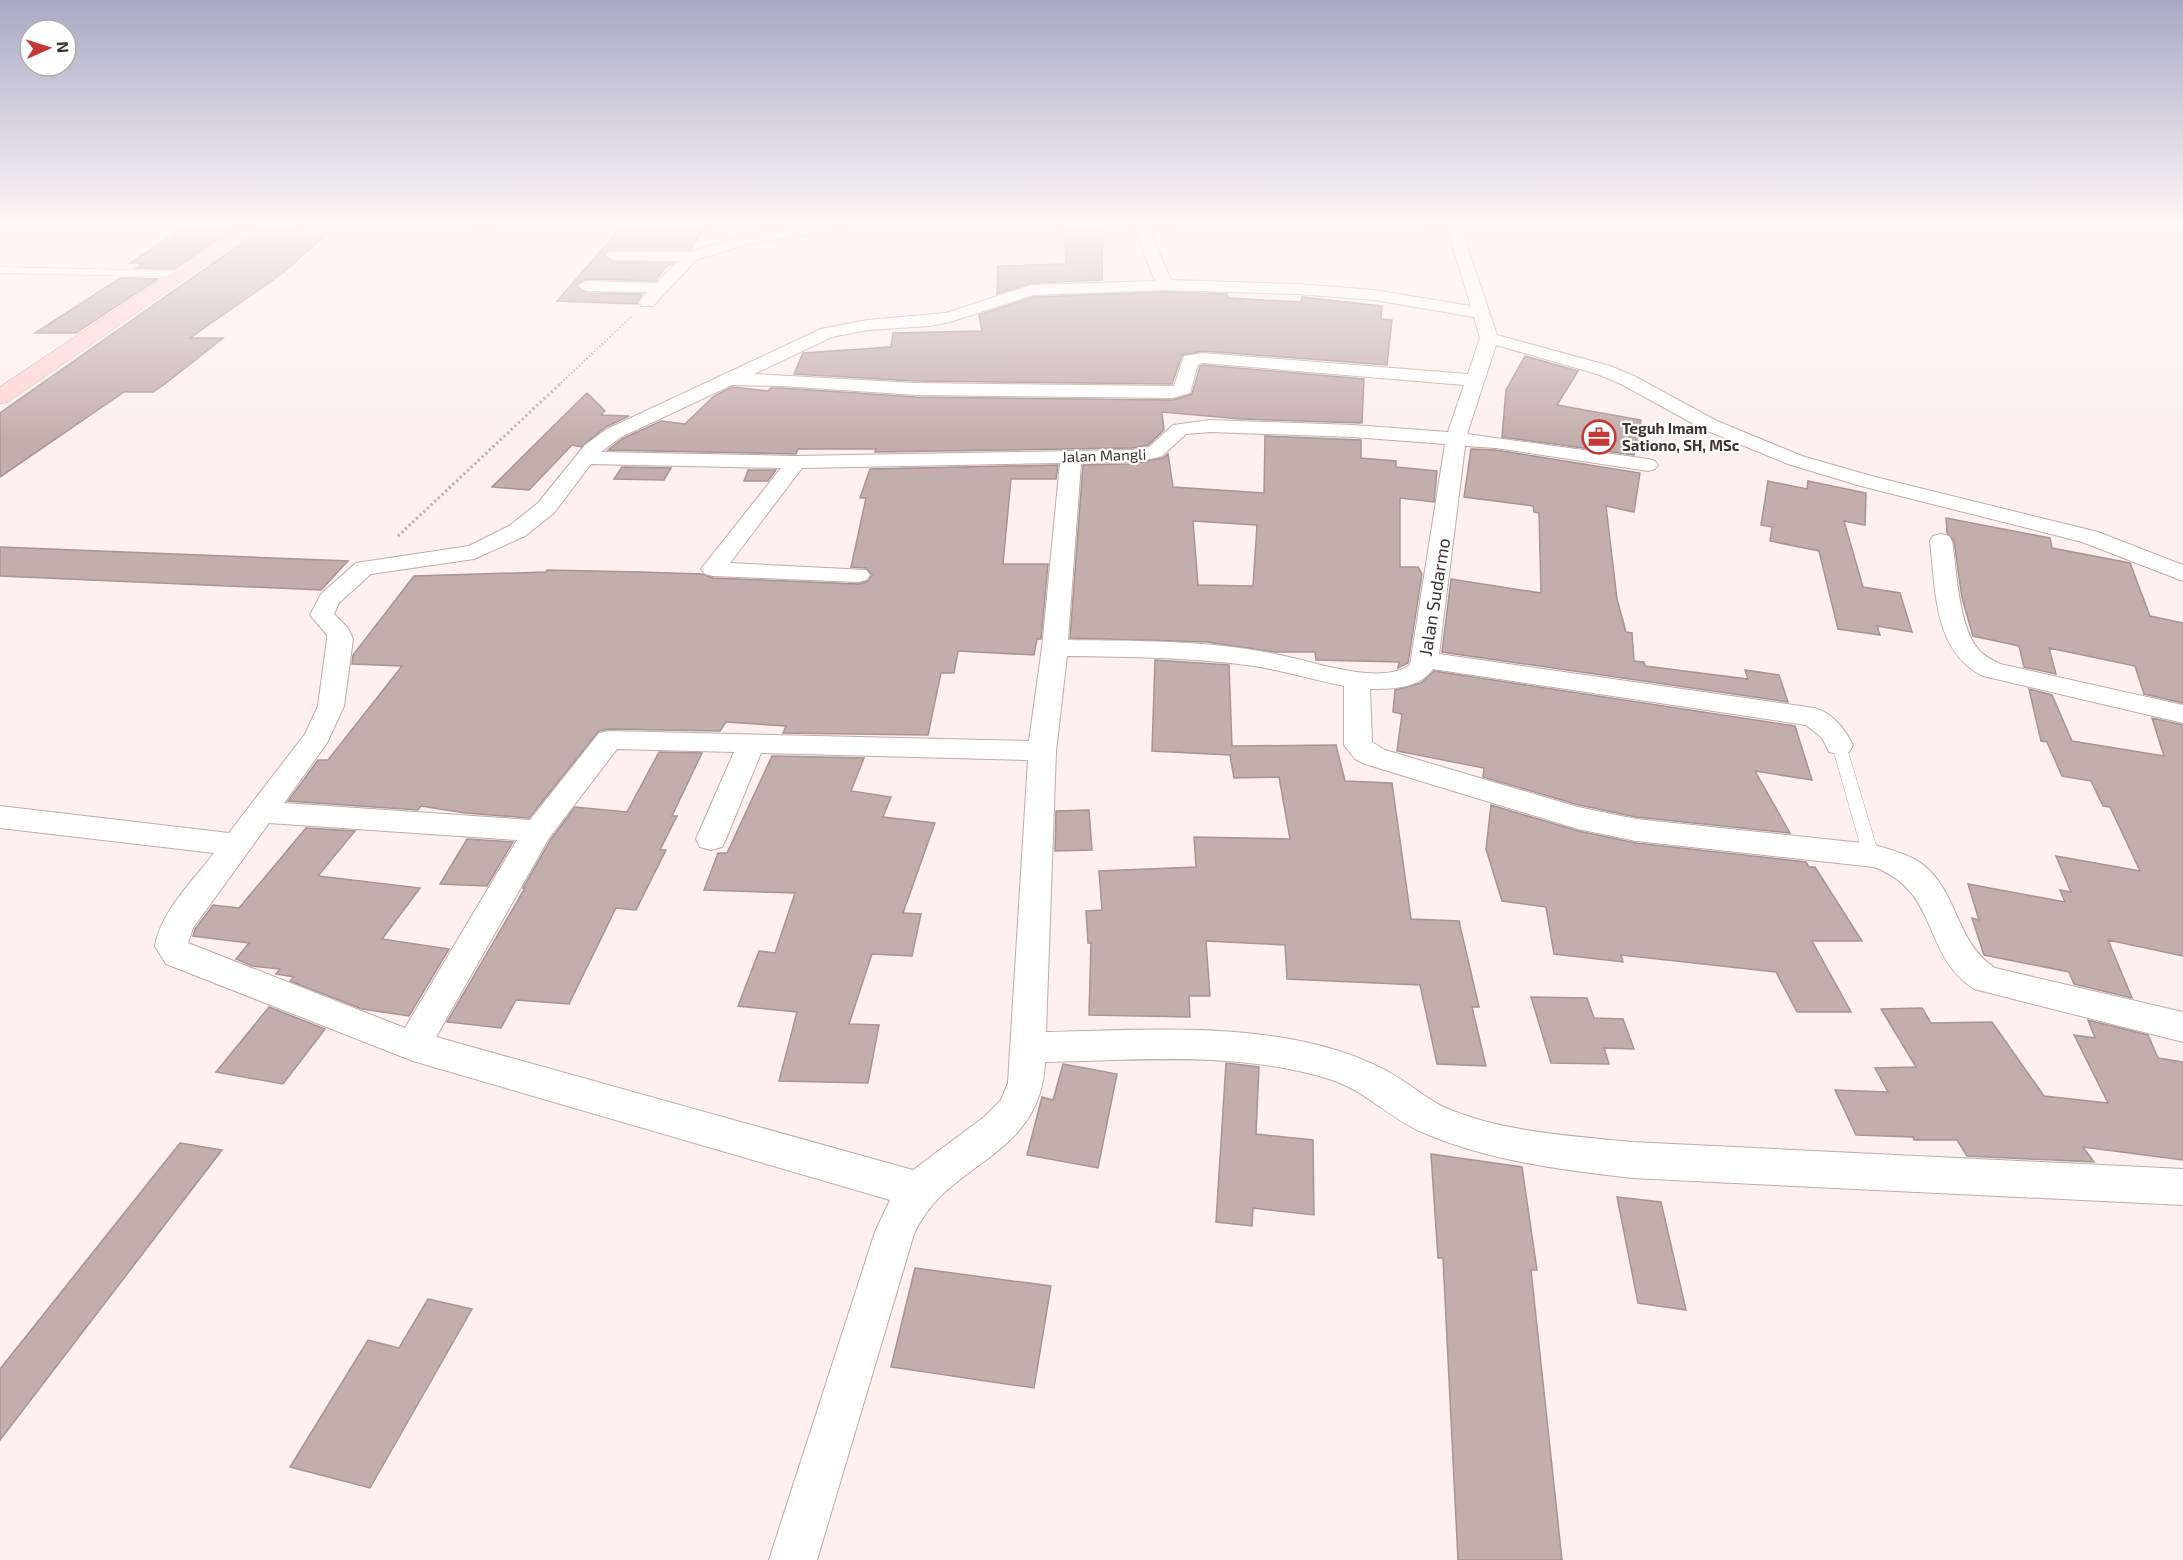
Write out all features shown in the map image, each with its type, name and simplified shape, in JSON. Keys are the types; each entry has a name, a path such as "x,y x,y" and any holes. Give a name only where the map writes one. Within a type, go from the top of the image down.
{"main road":[{"path":"0,397 145,298"}],"street":[{"path":"647,302 652,298"},
{"path":"918,1190 412,1046 178,955 171,946 173,935 181,920 263,812 316,737 331,706 340,639 335,628 324,619 322,609 329,599 364,568 474,552 499,541 532,520 546,507 571,478 584,458 614,433 812,339 840,330 867,325 930,321 1006,298"},
{"path":"1391,298 1480,313"},
{"path":"1475,298 1489,338 1548,352 1602,369 1635,383 1681,411 1710,425 1794,460 1876,485 2088,536 2136,553 2183,574"},
{"name":"Jalan Sudarmo","path":"1055,648 1209,653 1276,661 1357,681 1386,681 1414,675 1423,667 1425,660 1456,438 1489,338"},
{"path":"726,380 782,380 916,389 1173,392 1183,389 1187,364 1195,358 1474,380"},
{"path":"1173,392 1180,429 1210,426 1353,431 1456,438 1531,446 1648,465"},
{"name":"Jalan Mangli","path":"584,458 796,462 1147,454 1160,449 1180,429"},
{"path":"793,1560 895,1232 907,1206 918,1190 998,1129 1014,1111 1026,1083 1042,751 1055,648 1071,456"},
{"path":"796,462 713,569 858,575"},
{"path":"1941,541 1957,628 1964,648 1974,660 1992,670 2183,714"},
{"path":"1425,660 1815,717 1833,733 1839,744"},
{"path":"1357,681 1359,745 1365,752 1375,757 1578,818 1636,830 1871,855 1898,865 1921,881 1929,892 1959,957 1975,974 1986,979 2183,1027"},
{"path":"412,1046 538,831 609,740 1042,751"},
{"path":"711,839 750,745"},
{"path":"263,812 538,831"},
{"path":"0,817 237,845"},
{"path":"1029,1047 1230,1047 1283,1052 1336,1066 1380,1085 1434,1120 1484,1136 1549,1151 1632,1160 2183,1187"}],"lane":[{"path":"1839,744 1871,855"}],"path":[{"path":"364,568 647,302"}],"building":[{"path":"89,298 129,298 76,333 35,333"},
{"path":"164,298 248,298 190,338 223,338 165,384 153,392 124,392 0,477 0,413"},
{"path":"560,298 640,298 637,304 557,301"},
{"path":"1031,298 1228,298 1301,302 1302,298 1309,298 1382,306 1381,319 1392,320 1387,365 1203,351 1182,355 1172,384 916,381 794,374 803,353 891,347 893,333 982,331 979,315"},
{"path":"1525,356 1578,371 1557,405 1641,420 1634,455 1502,437 1506,390"},
{"path":"1200,366 1364,379 1362,423 1241,419 1162,412 1164,430 1148,445 1132,448 875,452 876,449 798,449 796,454 608,450 622,439 661,421 685,424 714,396 732,387 768,391 771,388 782,388 916,397 1173,400 1192,394"},
{"path":"587,393 605,411 601,415 629,416 606,427 581,447 572,445 529,490 492,487"},
{"path":"1265,436 1361,440 1361,458 1396,461 1396,467 1437,471 1434,502 1400,498 1400,567 1418,567 1422,574 1408,663 1398,668 1399,662 1316,660 1315,652 1275,652 1207,642 1070,638 1083,465 1132,464 1163,458 1168,454 1173,487 1264,493","holes":["1193,521 1257,525 1253,586 1198,585"]},
{"path":"1471,449 1496,450 1640,473 1634,512 1606,506 1617,599 1626,632 1632,633 1634,661 1644,662 1645,666 1748,679 1745,670 1779,675 1788,702 1442,652 1451,579 1541,593 1539,513 1534,512 1533,506 1464,497"},
{"path":"1058,465 1056,479 1011,479 1003,564 1048,564 1041,639 1037,639 1034,655 958,651 954,673 941,673 928,735 783,733 786,726 726,722 720,731 609,729 599,731 529,818 465,813 421,806 418,810 288,801 318,760 328,760 402,666 352,664 353,655 414,576 546,572 547,570 702,574 713,578 859,584 868,581 872,575 866,568 851,567 866,498 860,498 870,469"},
{"path":"622,467 671,468 664,480 614,479"},
{"path":"748,470 776,470 768,481 744,481"},
{"path":"1768,481 1807,489 1808,481 1866,493 1865,525 1844,521 1863,587 1900,593 1912,632 1877,626 1880,635 1838,629 1819,551 1770,541 1772,527 1761,525"},
{"path":"1946,518 2050,538 2052,548 2130,563 2150,616 2183,623 2183,703 2144,694 2135,666 2049,648 2056,674 2024,667 2019,646 1973,636 1962,598 1954,541 1947,533"},
{"path":"0,547 348,561 321,590 0,576"},
{"path":"1155,660 1229,665 1232,746 1336,745 1345,781 1392,783 1411,919 1459,921 1479,1007 1472,1007 1486,1066 1437,1064 1420,985 1287,979 1285,945 1206,941 1210,996 1189,996 1190,1017 1089,1015 1091,943 1088,943 1086,911 1102,910 1099,871 1196,867 1194,837 1290,839 1279,777 1234,778 1230,755 1152,751"},
{"path":"1434,671 1795,726 1812,780 1755,771 1790,833 1636,817 1579,805 1483,777 1484,768 1397,751 1402,714 1393,712 1395,690 1421,683"},
{"path":"2029,689 2052,695 2072,741 2164,756 2152,718 2183,725 2183,956 2108,940 2132,998 2074,984 2069,972 1984,955 1972,918 1979,920 1968,884 2065,902 2060,890 2071,892 2056,856 2140,871 2110,807 2103,806 2091,781 2062,776 2047,742 2041,741"},
{"path":"659,752 702,753 672,816 677,816 660,850 666,850 636,910 616,908 569,1004 516,1000 501,1028 447,1022 551,839 575,807 627,812"},
{"path":"772,756 864,758 851,791 891,797 883,817 935,823 903,913 921,914 912,956 872,954 849,1024 879,1025 868,1083 779,1081 797,1012 738,1006 759,951 775,953 795,893 704,890 718,853 727,853"},
{"path":"1491,805 1578,831 1636,843 1806,862 1809,867 1815,867 1862,941 1812,941 1851,1012 1797,1012 1776,972 1621,955 1623,962 1554,954 1546,907 1502,901 1486,849"},
{"path":"1089,810 1092,850 1055,851 1056,811"},
{"path":"306,828 355,831 318,876 420,888 382,939 449,949 409,1016 362,1009 290,981 294,977 276,974 280,969 252,966 236,959 249,943 193,936 195,929 213,905 239,908"},
{"path":"467,839 513,842 487,886 440,884"},
{"path":"1531,997 1587,998 1594,1018 1623,1019 1634,1049 1604,1048 1609,1064 1551,1063"},
{"path":"269,1007 325,1029 283,1084 216,1072"},
{"path":"1922,1008 1931,1023 1992,1022 2044,1096 2108,1103 2074,1035 2095,1038 2088,1020 2148,1035 2158,1058 2183,1062 2183,1160 2083,1147 2094,1162 1967,1156 1957,1140 1914,1140 1913,1137 1856,1135 1835,1090 1888,1092 1875,1068 1916,1067 1881,1009"},
{"path":"1226,1063 1259,1067 1256,1134 1313,1140 1314,1215 1253,1208 1252,1226 1216,1222"},
{"path":"1063,1064 1117,1074 1098,1168 1027,1155 1042,1097 1053,1100"},
{"path":"180,1143 222,1150 0,1440 0,1369"},
{"path":"1431,1154 1522,1167 1537,1270 1531,1270 1562,1560 1458,1560 1443,1258 1438,1258"},
{"path":"1617,1197 1661,1202 1686,1310 1638,1303"},
{"path":"915,1268 1051,1286 1034,1388 891,1367"},
{"path":"428,1299 472,1309 370,1488 290,1467 368,1340 399,1348"}],"place":[{"name":"Teguh Imam Sationo, SH, MSc","path":"1599,437"}]}
